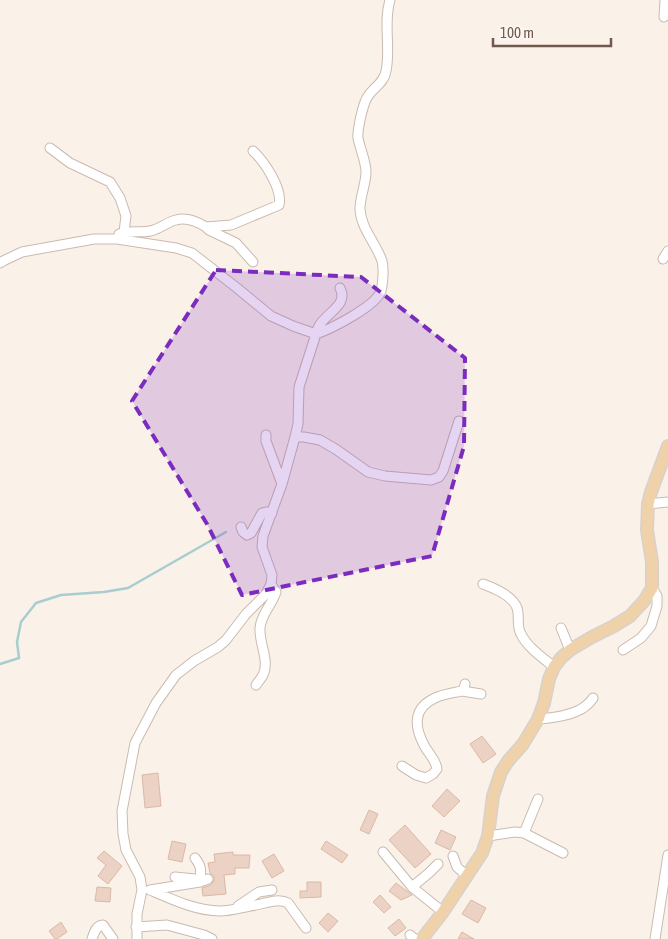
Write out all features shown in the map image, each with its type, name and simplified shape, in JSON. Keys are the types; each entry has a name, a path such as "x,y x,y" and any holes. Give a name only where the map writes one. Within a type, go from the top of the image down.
{"main road":[{"path":"422,939 443,912 482,854 488,836 493,796 501,772 523,744 538,719 554,667 570,650 630,616 644,601 652,588 652,562 647,530 648,504 668,446"}],"street":[{"path":"120,235 176,248 192,254 270,316 316,334 360,312 380,293 383,283 382,262 362,223 360,208 366,171 358,131 365,100 368,94 383,80 386,73 388,53 387,8 390,0"},
{"path":"664,17 665,0"},
{"path":"50,148 70,163 110,182 120,198 126,216 120,235"},
{"path":"206,227 230,225 279,205 280,200 275,183 261,158 253,151"},
{"path":"0,263 22,252 150,231 183,219 199,222 209,230 236,243 253,262"},
{"path":"306,928 288,903 283,901 218,911 182,903 146,890 126,850 122,811 135,743 156,703 176,675 226,640 246,614 266,594 271,584 272,575 262,547 263,536 282,484 295,437 298,424 299,387 319,326 343,298 340,288"},
{"path":"295,437 320,440 368,472 385,476 435,479 443,471 459,421"},
{"path":"266,435 266,441 282,484"},
{"path":"648,504 668,502"},
{"path":"241,528 247,535 251,533 262,513 272,513"},
{"path":"256,685 263,676 265,669 260,627 264,613 276,592 271,584"},
{"path":"483,584 499,590 513,601 518,608 519,631 522,637 554,667"},
{"path":"623,650 641,638 651,626 657,606 657,596 652,588"},
{"path":"561,628 570,650"},
{"path":"402,766 416,775 426,778 434,774 437,769 436,764 424,746 417,718 419,711 426,703 436,697 463,687 481,694"},
{"path":"538,719 552,718 571,713 588,705 593,698"},
{"path":"524,833 538,799"},
{"path":"488,836 515,832 524,833 563,854"},
{"path":"383,852 412,886 443,912"},
{"path":"655,939 668,855"},
{"path":"454,856 458,868 468,876"},
{"path":"195,858 200,864 203,880"},
{"path":"412,886 438,864"},
{"path":"175,877 203,880"},
{"path":"146,890 203,880"},
{"path":"137,939 137,914 146,890"},
{"path":"234,909 259,892 272,890"},
{"path":"92,939 97,927 103,925 113,939"},
{"path":"136,927 167,925 204,934 212,939"}],"highlighted area":[{"path":"216,270 361,277 465,358 464,446 432,556 242,595 207,524 132,401"}],"building":[{"path":"482,736 496,754 483,763 470,744"},
{"path":"158,773 161,806 145,808 142,775"},
{"path":"447,789 460,801 444,817 432,806"},
{"path":"369,810 378,814 369,834 360,830"},
{"path":"405,825 431,854 415,868 389,840"},
{"path":"441,830 456,837 450,850 435,843"},
{"path":"172,841 186,844 182,862 168,859"},
{"path":"326,841 348,855 342,863 321,849"},
{"path":"104,851 122,866 108,884 98,876 106,865 97,858"},
{"path":"233,852 233,855 250,855 249,868 235,868 235,874 224,875 226,894 203,896 202,888 211,885 214,880 208,863 215,862 214,854"},
{"path":"274,854 284,871 272,878 262,861"},
{"path":"307,882 321,882 321,897 300,898 300,891 307,891"},
{"path":"396,883 412,895 401,900 389,891"},
{"path":"97,887 111,888 110,902 95,901"},
{"path":"380,895 391,907 384,913 373,902"},
{"path":"471,900 486,908 478,923 462,914"},
{"path":"328,913 338,921 328,932 319,923"},
{"path":"399,919 406,928 395,936 388,928"},
{"path":"61,922 67,932 55,939 49,931"},
{"path":"462,932 474,939 458,939"}],"waterway":[{"path":"0,664 19,658 17,642 21,622 36,603 61,595 128,588 226,532"}]}
